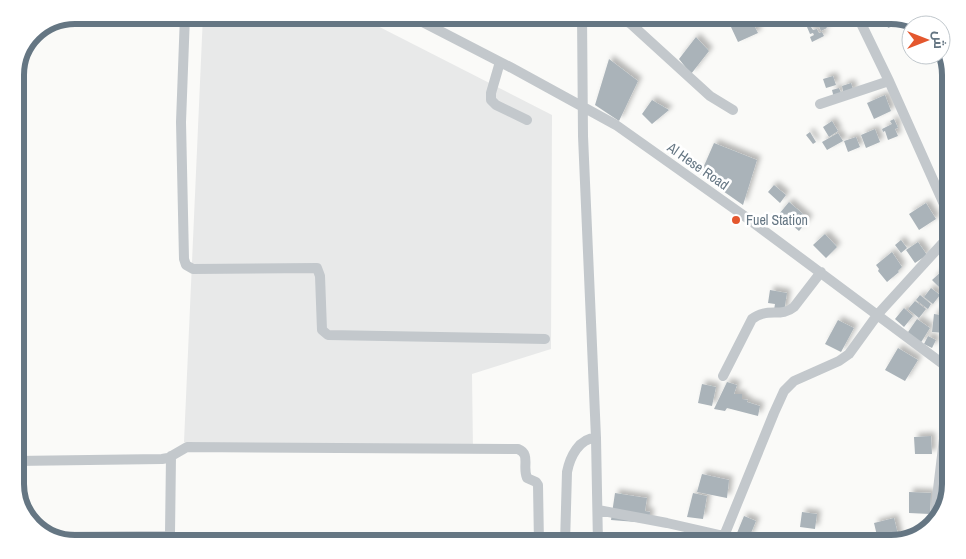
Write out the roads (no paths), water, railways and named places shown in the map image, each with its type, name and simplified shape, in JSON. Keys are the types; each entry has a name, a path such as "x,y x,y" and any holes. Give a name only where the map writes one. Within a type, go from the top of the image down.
{"street":[{"path":"185,24 182,122 184,259 188,267 193,269 317,268 320,276 322,330 328,335 545,339"},
{"name":"Al Hese Road","path":"427,24 616,125 743,214 942,363"},
{"path":"582,24 582,106 596,438 598,535"},
{"path":"631,24 710,96 732,110"},
{"path":"862,24 890,81 942,199"},
{"path":"500,62 491,93 491,100 496,105 527,120"},
{"path":"820,104 890,81"},
{"path":"724,535 784,391 794,381 839,361 849,354 878,314 942,244"},
{"path":"723,376 752,319 758,314 768,312 789,312 821,272"},
{"path":"565,535 569,462 584,441 589,438 596,438"},
{"path":"24,461 158,459 171,456 187,447 518,448 523,451 525,456 524,470 527,478 536,482 539,487 539,535"},
{"path":"169,535 171,456"},
{"path":"936,509 942,456"},
{"path":"598,510 720,535"}],"place":[{"name":"Fuel Station","path":"736,220"}]}
